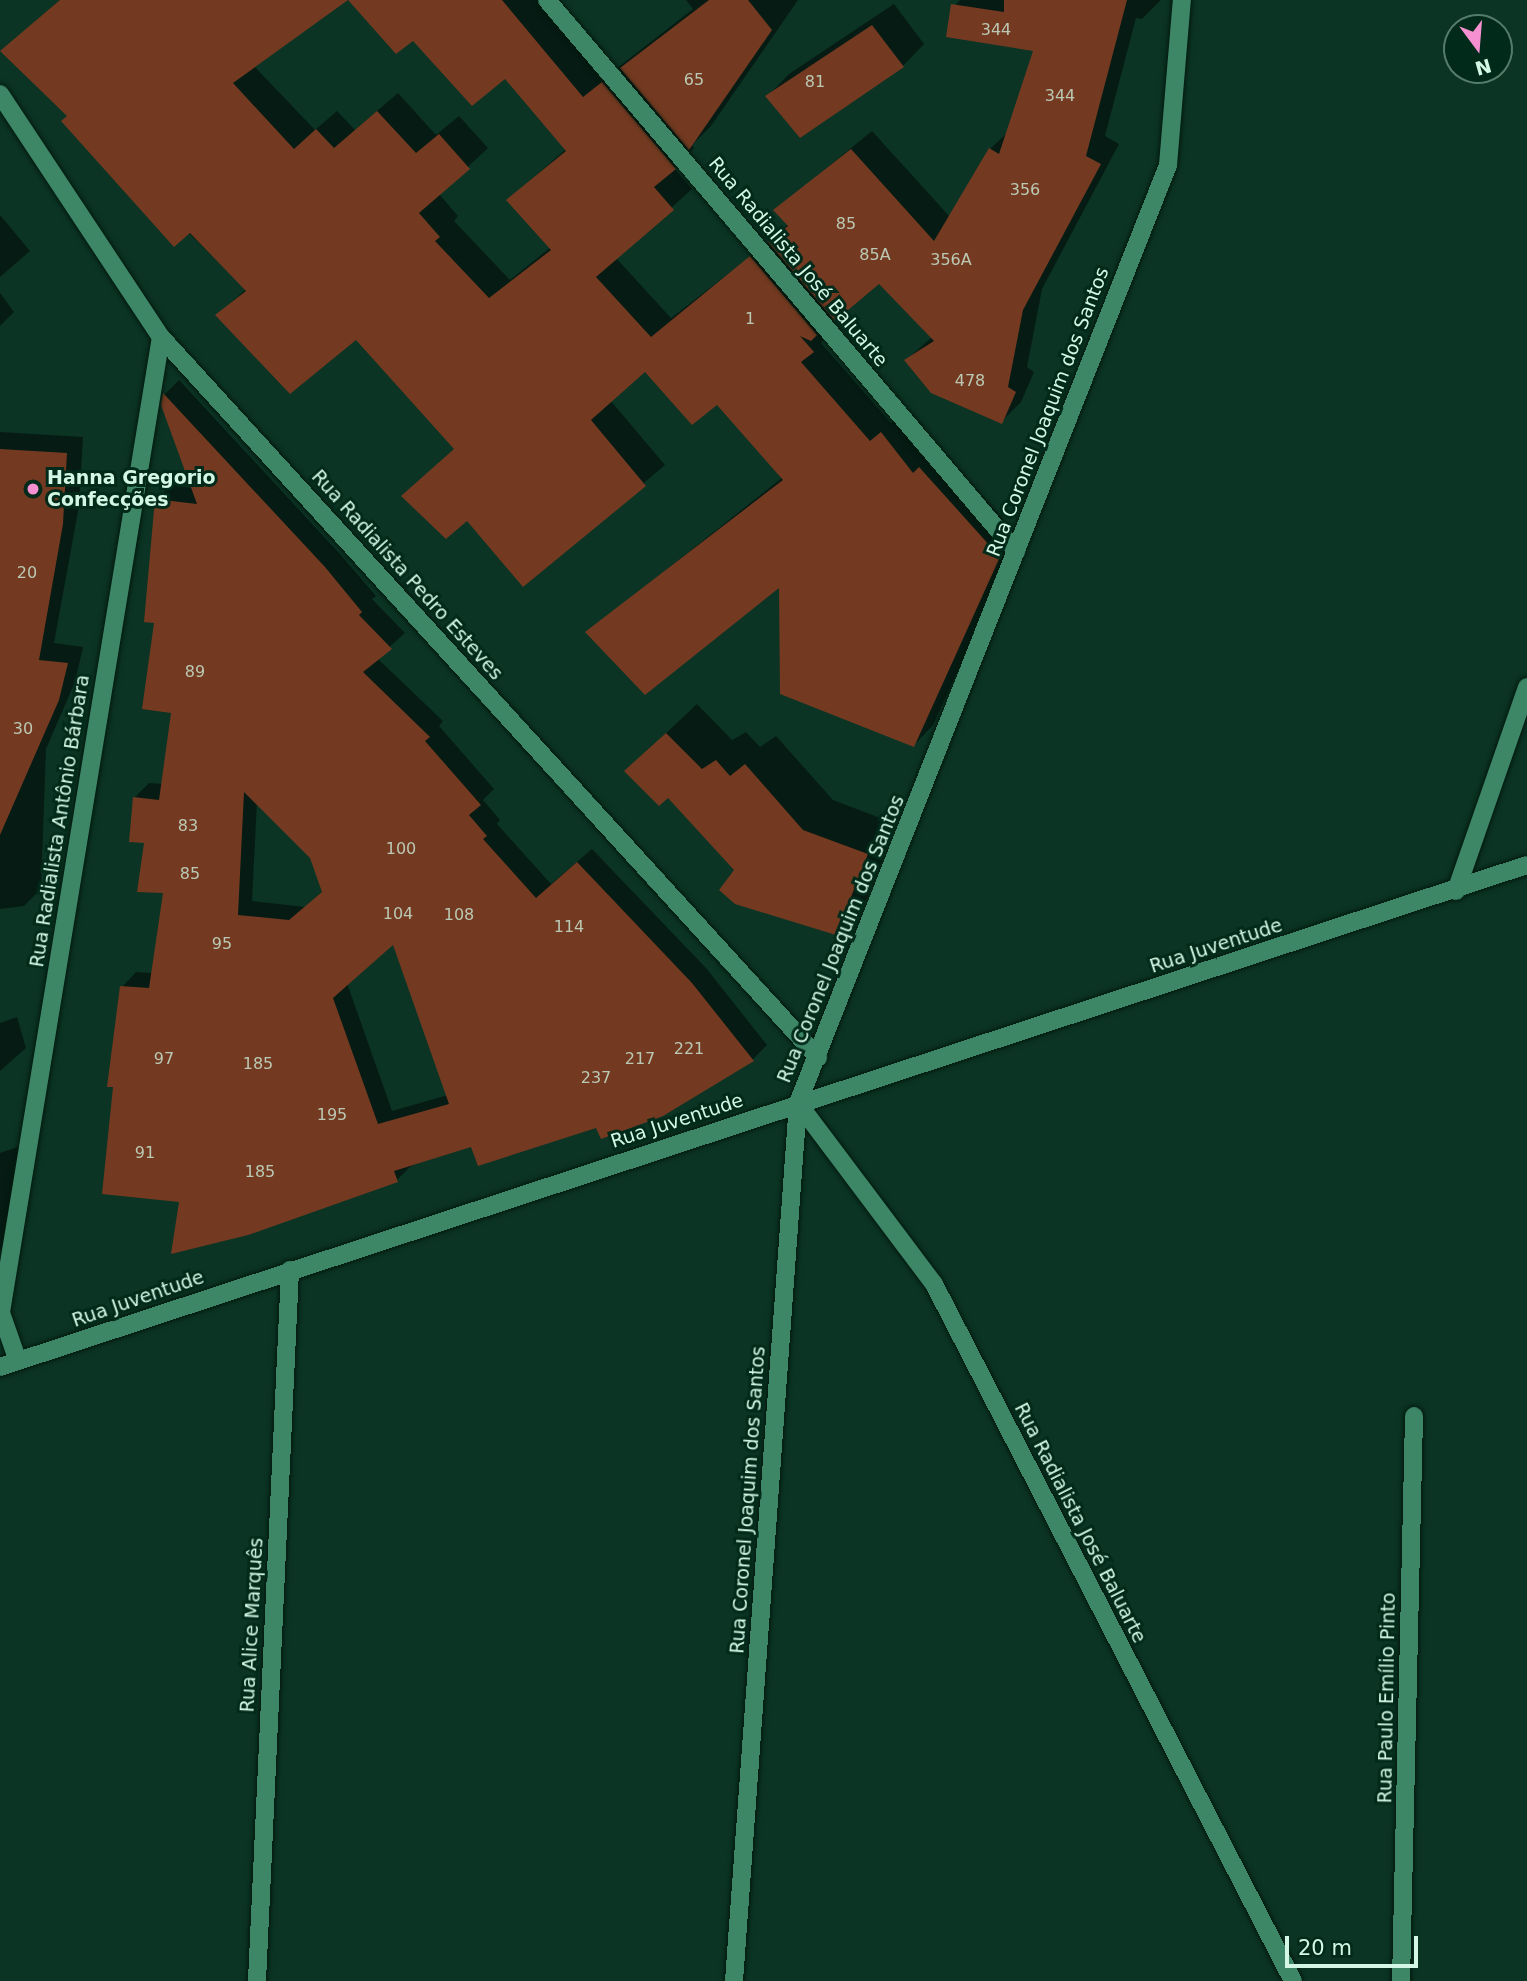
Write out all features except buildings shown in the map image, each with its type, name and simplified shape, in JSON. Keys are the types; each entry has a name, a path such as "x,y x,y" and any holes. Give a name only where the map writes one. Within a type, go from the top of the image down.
{"street":[{"name":"Rua Radialista José Baluarte","path":"547,0 1016,551"},
{"name":"Rua Coronel Joaquim dos Santos","path":"734,1981 798,1103 1168,164 1182,0"},
{"name":"Rua Radialista Pedro Esteves","path":"0,94 161,337 818,1057"},
{"name":"Rua Radialista Antônio Bárbara","path":"0,1311 161,337"},
{"path":"1456,891 1527,687"},
{"name":"Rua Juventude","path":"0,1367 798,1103 1456,891 1527,865"},
{"name":"Rua Radialista José Baluarte","path":"798,1103 934,1284 1293,1981"},
{"name":"Rua Alice Marquês","path":"257,1981 290,1270"},
{"path":"0,1311 18,1361"},
{"name":"Rua Paulo Emílio Pinto","path":"1401,1981 1414,1416"}],"place":[{"name":"Hanna Gregorio Confecções","path":"33,489"}]}
